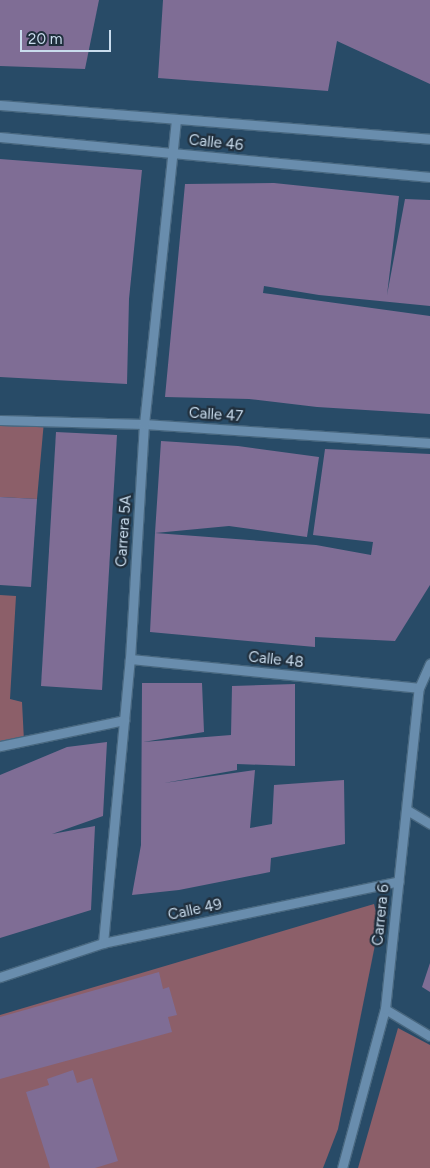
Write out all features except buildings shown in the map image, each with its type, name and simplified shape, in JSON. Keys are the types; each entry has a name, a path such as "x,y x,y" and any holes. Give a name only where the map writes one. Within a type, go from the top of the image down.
{"street":[{"name":"Calle 46","path":"0,105 176,121 430,139"},
{"name":"Carrera 5A","path":"104,943 130,659 144,424 176,121"},
{"name":"Calle 46","path":"0,138 173,152 430,177"},
{"name":"Calle 47","path":"0,420 144,424 430,443"},
{"name":"Calle 48","path":"130,659 419,688"},
{"name":"Carrera 6","path":"342,1168 385,1009 419,688 430,663"},
{"path":"0,746 124,720"},
{"path":"407,810 430,824"},
{"name":"Calle 49","path":"0,976 104,943 399,881"},
{"path":"385,1009 430,1036"}],"shaded area":[{"path":"0,420 44,421 37,499 0,497"},
{"path":"0,595 16,596 10,699 22,702 24,741 0,746"},
{"path":"374,904 379,925 338,1129 323,1168 0,1168 0,1015"},
{"path":"398,1028 430,1045 430,1168 358,1168"}]}
